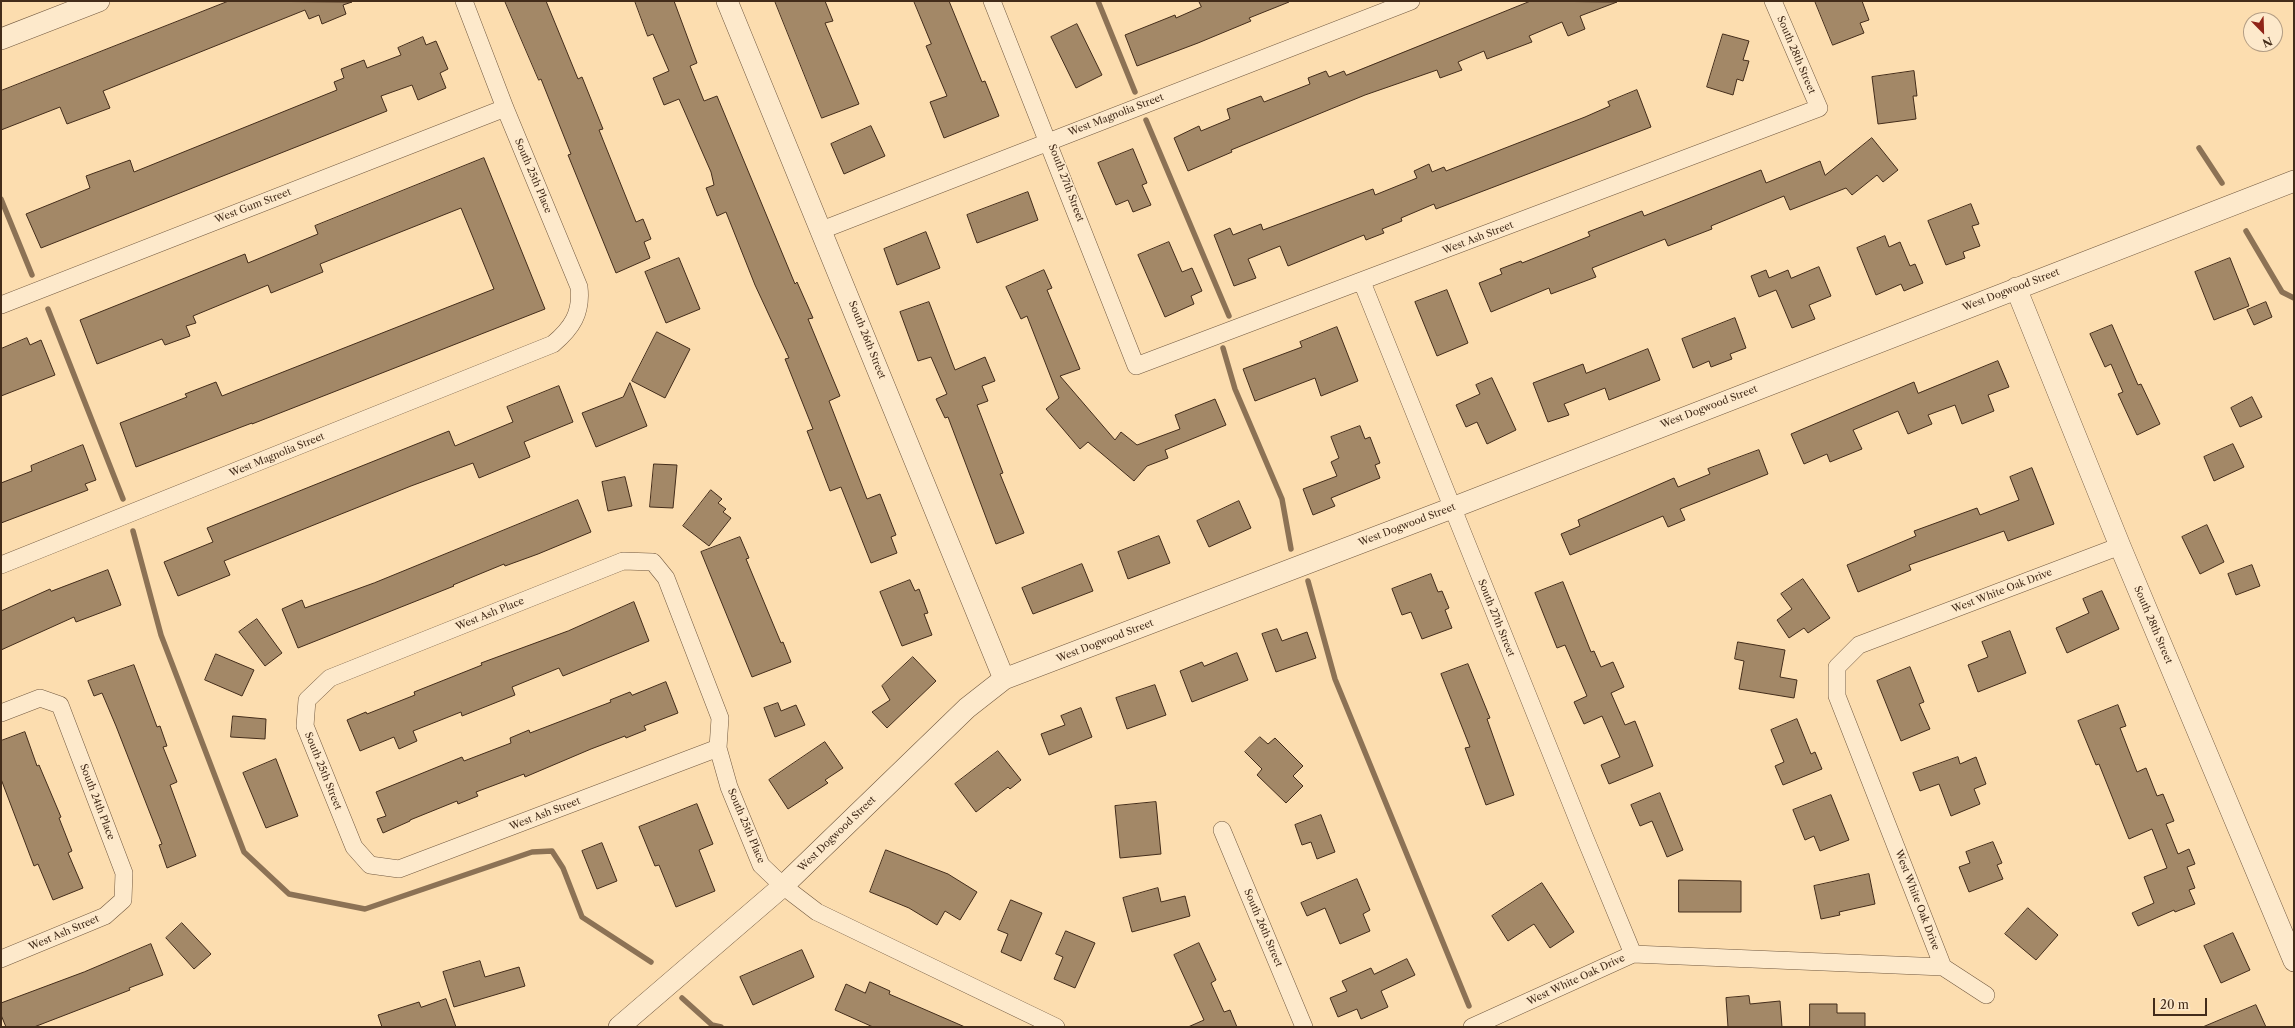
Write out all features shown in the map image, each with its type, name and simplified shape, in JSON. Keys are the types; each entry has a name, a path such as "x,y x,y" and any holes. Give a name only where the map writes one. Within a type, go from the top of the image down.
{"street":[{"path":"1,39 99,1"},
{"name":"South 25th Place","path":"464,1 505,108 580,287 581,301 577,318 566,333 553,344"},
{"name":"South 26th Street","path":"728,1 1004,679"},
{"name":"South 27th Street","path":"992,1 1049,140 1136,366"},
{"name":"West Magnolia Street","path":"822,230 1049,140 1411,1"},
{"name":"South 28th Street","path":"1773,1 1819,108"},
{"name":"West Gum Street","path":"1,305 505,108"},
{"name":"West Ash Street","path":"1136,366 1362,282 1819,108"},
{"name":"West Dogwood Street","path":"619,1027 783,886 967,708 1004,679 1452,508 2294,181"},
{"name":"South 27th Street","path":"1362,282 1633,954"},
{"name":"South 28th Street","path":"2016,288 2120,546 2294,961"},
{"name":"West Magnolia Street","path":"1,565 553,344"},
{"name":"West White Oak Drive","path":"1472,1027 1633,954 1943,966 1837,696 1837,667 1859,645 2120,546"},
{"name":"West Ash Place","path":"330,678 623,561 652,562"},
{"name":"South 25th Place","path":"652,562 666,578 720,718 718,748 728,787 761,865 783,886 817,912 1056,1027"},
{"name":"South 25th Street","path":"330,678 307,700 305,726 354,847 370,865"},
{"name":"South 24th Place","path":"1,713 40,698 60,705 124,874 123,900"},
{"name":"West Ash Street","path":"370,865 399,869 718,748"},
{"name":"South 26th Street","path":"1222,830 1304,1027"},
{"name":"West Ash Street","path":"1,959 105,916 123,900"},
{"path":"1943,966 1986,995"}],"building":[{"path":"229,1 352,2 343,5 346,14 322,24 319,15 309,19 305,10 103,91 110,108 67,124 60,107 1,130 1,91"},
{"path":"505,1 546,1 578,79 582,77 603,129 599,130 636,222 643,219 651,239 644,242 650,258 616,273 568,155 571,154 541,79 539,80"},
{"path":"635,1 674,1 697,63 690,66 704,101 717,96 795,284 797,282 813,318 808,319 840,396 829,401 867,499 880,494 896,535 891,537 897,553 871,563 841,487 830,491 807,431 813,429 785,359 789,358 755,285 726,212 717,216 706,188 714,185 711,172 679,99 664,105 653,78 669,71 653,34 648,36"},
{"path":"775,1 825,1 833,21 825,23 859,104 822,118"},
{"path":"914,1 949,1 982,82 985,81 999,116 944,138 930,102 947,96 926,46 931,44"},
{"path":"1199,1 1289,2 1249,18 1251,21 1137,66 1125,35 1175,15 1176,18 1201,7"},
{"path":"1531,1 1617,2 1580,16 1585,29 1568,36 1562,22 1529,36 1532,42 1487,59 1484,51 1458,62 1462,70 1440,78 1437,70 1365,95 1231,150 1232,152 1188,171 1174,138 1199,126 1201,131 1230,119 1227,109 1261,96 1264,102 1310,84 1308,78 1326,71 1329,77 1344,71 1346,75"},
{"path":"1815,1 1862,1 1869,20 1860,23 1864,33 1833,45"},
{"path":"1077,24 1102,75 1076,88 1051,37"},
{"path":"1723,34 1749,41 1743,60 1749,61 1743,81 1737,79 1733,95 1707,87"},
{"path":"423,37 426,45 436,41 448,69 440,73 446,88 418,100 412,85 381,96 387,111 41,248 26,214 90,188 86,176 130,160 134,172 337,90 334,82 344,78 341,69 364,60 367,68 401,55 398,48"},
{"path":"1914,71 1917,96 1913,96 1916,119 1878,124 1872,77"},
{"path":"1637,90 1651,127 1436,209 1434,204 1401,218 1402,221 1382,229 1384,233 1366,240 1364,235 1288,266 1280,246 1248,259 1256,278 1234,286 1214,235 1230,228 1233,235 1261,224 1263,230 1373,189 1375,195 1417,178 1414,171 1429,164 1432,172 1444,167 1446,171 1585,117 1610,106 1608,102"},
{"path":"871,126 885,156 844,174 831,144"},
{"path":"1872,138 1898,170 1883,182 1877,175 1852,195 1846,188 1790,210 1784,196 1711,226 1712,229 1668,246 1665,239 1592,268 1596,277 1551,294 1549,288 1491,312 1479,283 1502,274 1500,269 1521,261 1522,263 1590,236 1588,232 1642,211 1644,216 1761,170 1766,183 1820,161 1825,175"},
{"path":"1133,149 1147,183 1142,185 1151,205 1133,212 1128,200 1116,205 1098,163"},
{"path":"484,158 545,309 252,424 136,467 120,423 187,397 185,394 216,382 222,396 494,289 461,208 320,264 323,272 271,293 268,285 193,316 196,323 186,326 190,336 165,345 162,339 97,364 80,320 245,254 248,263 318,234 315,226"},
{"path":"1028,192 1038,220 977,243 967,215"},
{"path":"1971,204 1979,224 1972,226 1980,246 1963,252 1965,258 1946,265 1928,221"},
{"path":"926,232 940,268 897,285 884,249"},
{"path":"1885,236 1889,247 1900,242 1910,266 1915,264 1923,283 1904,291 1901,284 1876,295 1857,248"},
{"path":"1169,242 1182,272 1192,268 1202,291 1191,296 1194,304 1165,317 1138,255"},
{"path":"679,258 700,309 666,323 645,272"},
{"path":"2230,258 2249,306 2214,320 2195,272"},
{"path":"1819,267 1831,296 1809,305 1815,319 1792,328 1776,290 1759,297 1751,276 1766,270 1769,278 1788,270 1791,278"},
{"path":"1044,270 1052,288 1047,290 1080,369 1060,376 1115,440 1121,432 1137,445 1180,429 1175,415 1215,399 1226,425 1165,450 1168,458 1147,466 1134,481 1088,442 1080,449 1046,409 1059,398 1027,316 1021,319 1006,287"},
{"path":"1447,290 1468,343 1437,356 1415,302"},
{"path":"929,302 955,370 985,357 995,381 982,386 988,401 977,405 1003,473 1000,474 1024,533 996,544 948,417 945,418 936,399 947,394 931,357 918,361 900,312"},
{"path":"2266,302 2272,317 2254,325 2247,310"},
{"path":"1735,318 1746,348 1730,354 1732,359 1711,367 1709,361 1693,368 1682,339"},
{"path":"2112,325 2138,385 2141,384 2160,424 2137,435 2118,394 2123,392 2111,364 2105,367 2090,334"},
{"path":"1337,327 1358,381 1321,396 1315,378 1255,401 1243,369 1302,347 1300,342"},
{"path":"657,332 690,349 665,398 632,381"},
{"path":"27,338 30,345 41,340 55,375 1,396 1,349"},
{"path":"1648,349 1660,380 1609,400 1605,388 1564,404 1569,415 1548,422 1533,383 1583,364 1586,373"},
{"path":"1998,361 2009,387 1988,395 1994,411 1962,424 1955,405 1928,415 1932,424 1908,434 1898,411 1853,430 1862,449 1830,462 1827,454 1804,464 1791,434 1914,382 1918,393"},
{"path":"1492,378 1516,430 1487,444 1477,422 1466,427 1456,405 1480,394 1476,385"},
{"path":"630,383 647,426 596,447 582,413 623,397"},
{"path":"559,386 573,422 524,442 530,457 479,478 473,463 411,486 224,561 230,575 178,596 164,562 213,542 207,528 449,431 455,446 513,422 507,407"},
{"path":"2252,397 2262,417 2240,427 2231,408"},
{"path":"1360,426 1365,439 1370,437 1380,463 1375,465 1380,478 1331,498 1335,506 1313,515 1303,489 1337,476 1331,462 1339,458 1331,437"},
{"path":"2233,444 2244,467 2214,481 2204,457"},
{"path":"83,445 96,480 85,484 88,490 1,523 1,483 32,471 31,466"},
{"path":"1759,450 1768,474 1680,509 1685,520 1668,527 1663,516 1570,555 1561,534 1580,526 1578,520 1674,478 1678,487 1710,474 1708,469"},
{"path":"654,464 677,465 673,508 650,507"},
{"path":"2032,468 2054,524 2008,541 2004,531 1909,565 1911,570 1858,592 1847,565 1916,536 1914,531 1977,508 1980,515 2019,500 2010,477"},
{"path":"625,477 632,506 608,511 602,482"},
{"path":"711,490 722,499 718,503 726,509 723,512 731,518 709,546 683,526"},
{"path":"578,500 591,532 538,554 505,566 504,564 453,585 454,586 298,648 282,609 302,600 305,608 374,583"},
{"path":"1239,501 1251,528 1209,547 1197,521"},
{"path":"2207,525 2224,562 2200,574 2182,537"},
{"path":"1159,536 1170,563 1128,579 1118,552"},
{"path":"740,537 749,558 746,559 781,643 783,642 791,662 752,677 701,552"},
{"path":"1082,564 1093,591 1033,614 1022,588"},
{"path":"2252,565 2260,586 2236,595 2228,574"},
{"path":"108,570 121,605 76,622 74,617 1,650 1,611 50,589 51,591"},
{"path":"1431,574 1438,592 1442,591 1449,608 1445,610 1452,628 1422,639 1411,612 1402,615 1392,589"},
{"path":"1803,579 1830,618 1808,633 1804,628 1789,638 1777,620 1792,609 1781,594"},
{"path":"910,580 915,591 919,589 928,613 924,614 932,635 902,646 880,592"},
{"path":"1563,582 1591,652 1594,651 1601,667 1613,662 1624,687 1611,693 1625,725 1635,721 1653,766 1609,784 1601,765 1620,757 1602,716 1584,724 1574,702 1587,696 1565,645 1557,648 1535,593"},
{"path":"2102,591 2119,629 2067,653 2056,628 2089,613 2083,599"},
{"path":"634,602 649,641 563,676 559,668 512,687 515,695 462,716 461,712 413,731 417,741 399,749 394,737 360,751 347,720 366,712 367,714 415,695 414,692 482,665 481,663 568,631"},
{"path":"257,619 282,653 265,666 239,632"},
{"path":"1277,629 1282,641 1307,632 1316,658 1276,672 1262,634"},
{"path":"2010,631 2026,673 1978,692 1968,665 1988,657 1982,642"},
{"path":"1738,642 1785,650 1780,677 1797,680 1794,698 1739,689 1744,661 1735,659"},
{"path":"1237,653 1248,680 1192,702 1180,671 1202,662 1204,666"},
{"path":"216,654 254,670 242,696 205,680"},
{"path":"913,657 936,681 887,728 872,712 890,700 882,686"},
{"path":"1468,664 1490,718 1487,719 1514,795 1486,805 1465,748 1470,747 1441,674"},
{"path":"134,665 157,727 160,726 167,746 163,747 177,782 170,785 196,856 167,868 159,845 162,844 116,726 102,693 94,696 88,681"},
{"path":"1910,667 1924,702 1919,704 1930,729 1901,741 1877,681"},
{"path":"666,682 678,713 644,726 646,730 591,749 525,777 524,774 476,792 478,796 458,804 457,801 410,820 383,833 377,819 386,816 376,792 462,757 464,761 511,743 510,738 529,730 530,733 611,702 610,700 630,692 632,695"},
{"path":"1155,685 1166,715 1127,729 1116,698"},
{"path":"778,703 781,711 796,705 805,725 775,737 764,708"},
{"path":"2118,705 2126,726 2120,728 2137,772 2146,768 2157,796 2163,794 2174,821 2166,824 2178,854 2189,849 2195,864 2187,867 2195,888 2189,890 2195,904 2175,912 2174,910 2138,926 2132,913 2154,903 2144,877 2167,868 2152,829 2129,839 2099,764 2096,765 2078,721"},
{"path":"1081,708 1092,737 1049,755 1041,734 1065,725 1061,716"},
{"path":"233,716 266,719 265,739 231,737"},
{"path":"1797,719 1811,754 1815,752 1822,769 1783,785 1775,766 1784,762 1771,730"},
{"path":"25,732 37,766 39,765 61,817 59,818 72,851 68,853 83,888 53,900 38,864 34,866 1,779 1,741"},
{"path":"1260,737 1268,744 1275,738 1303,766 1293,776 1303,786 1286,803 1257,775 1262,769 1245,752"},
{"path":"825,742 843,768 825,780 828,783 788,809 769,780"},
{"path":"998,751 1021,780 1010,789 1008,787 976,812 955,784"},
{"path":"1958,757 1960,764 1976,757 1986,784 1974,789 1980,804 1951,816 1939,784 1920,791 1913,773"},
{"path":"276,759 298,816 266,828 243,773"},
{"path":"1660,793 1683,850 1667,857 1652,821 1640,826 1631,805"},
{"path":"1831,795 1849,840 1820,851 1814,836 1805,840 1793,810"},
{"path":"1156,802 1161,854 1120,858 1115,806"},
{"path":"697,804 713,844 699,850 715,891 676,907 659,865 655,866 639,827"},
{"path":"1321,815 1335,852 1317,859 1311,842 1302,845 1295,825"},
{"path":"1993,842 2002,863 1997,865 2003,879 1969,892 1959,867 1970,863 1966,852"},
{"path":"602,843 617,881 597,889 582,851"},
{"path":"886,850 948,874 977,892 960,920 945,911 937,925 909,908 870,892"},
{"path":"1869,874 1875,904 1839,912 1840,915 1821,919 1814,886"},
{"path":"1357,879 1370,910 1363,914 1370,931 1340,944 1325,908 1307,916 1301,903"},
{"path":"1679,880 1741,881 1741,912 1679,912"},
{"path":"1542,883 1574,932 1550,948 1534,924 1508,941 1492,916"},
{"path":"1158,888 1161,902 1185,896 1190,916 1132,932 1123,898"},
{"path":"1011,900 1042,913 1021,961 1001,952 1008,934 998,930"},
{"path":"2028,908 2058,935 2036,960 2005,934"},
{"path":"182,923 211,954 194,969 166,938"},
{"path":"1066,931 1095,943 1075,988 1054,979 1063,957 1056,954"},
{"path":"2233,933 2250,970 2221,983 2204,946"},
{"path":"1199,943 1216,980 1211,983 1224,1012 1230,1010 1237,1027 1188,1027 1204,1020 1174,955"},
{"path":"151,944 163,975 129,988 130,990 34,1027 6,1027 1,1015 1,1003 84,972"},
{"path":"802,950 814,977 753,1005 740,977"},
{"path":"1407,959 1415,975 1381,991 1388,1007 1361,1019 1357,1009 1338,1017 1330,998 1347,991 1342,981 1371,968 1374,974"},
{"path":"480,961 485,977 519,967 525,986 454,1007 443,972"},
{"path":"870,982 890,991 889,994 965,1027 873,1027 835,1010 846,984 865,993"},
{"path":"1749,996 1750,1004 1780,1001 1782,1027 1728,1027 1726,998"},
{"path":"446,999 456,1027 382,1027 378,1015 419,1002 421,1007"},
{"path":"1810,1004 1837,1004 1837,1013 1865,1013 1865,1027 1810,1027"},
{"path":"2256,1005 2266,1027 2203,1027"}],"waterway":[{"path":"1098,1 1135,92"},
{"path":"1146,120 1229,316"},
{"path":"2199,148 2222,183"},
{"path":"1,199 32,275"},
{"path":"2246,231 2282,292 2294,298"},
{"path":"48,309 123,499"},
{"path":"1223,348 1235,389 1282,499 1291,549"},
{"path":"133,531 161,635 244,852 289,894 365,909 532,852 552,851 563,868 582,917 651,962"},
{"path":"1308,581 1335,679 1469,1006"},
{"path":"682,998 712,1025 721,1027"}]}
